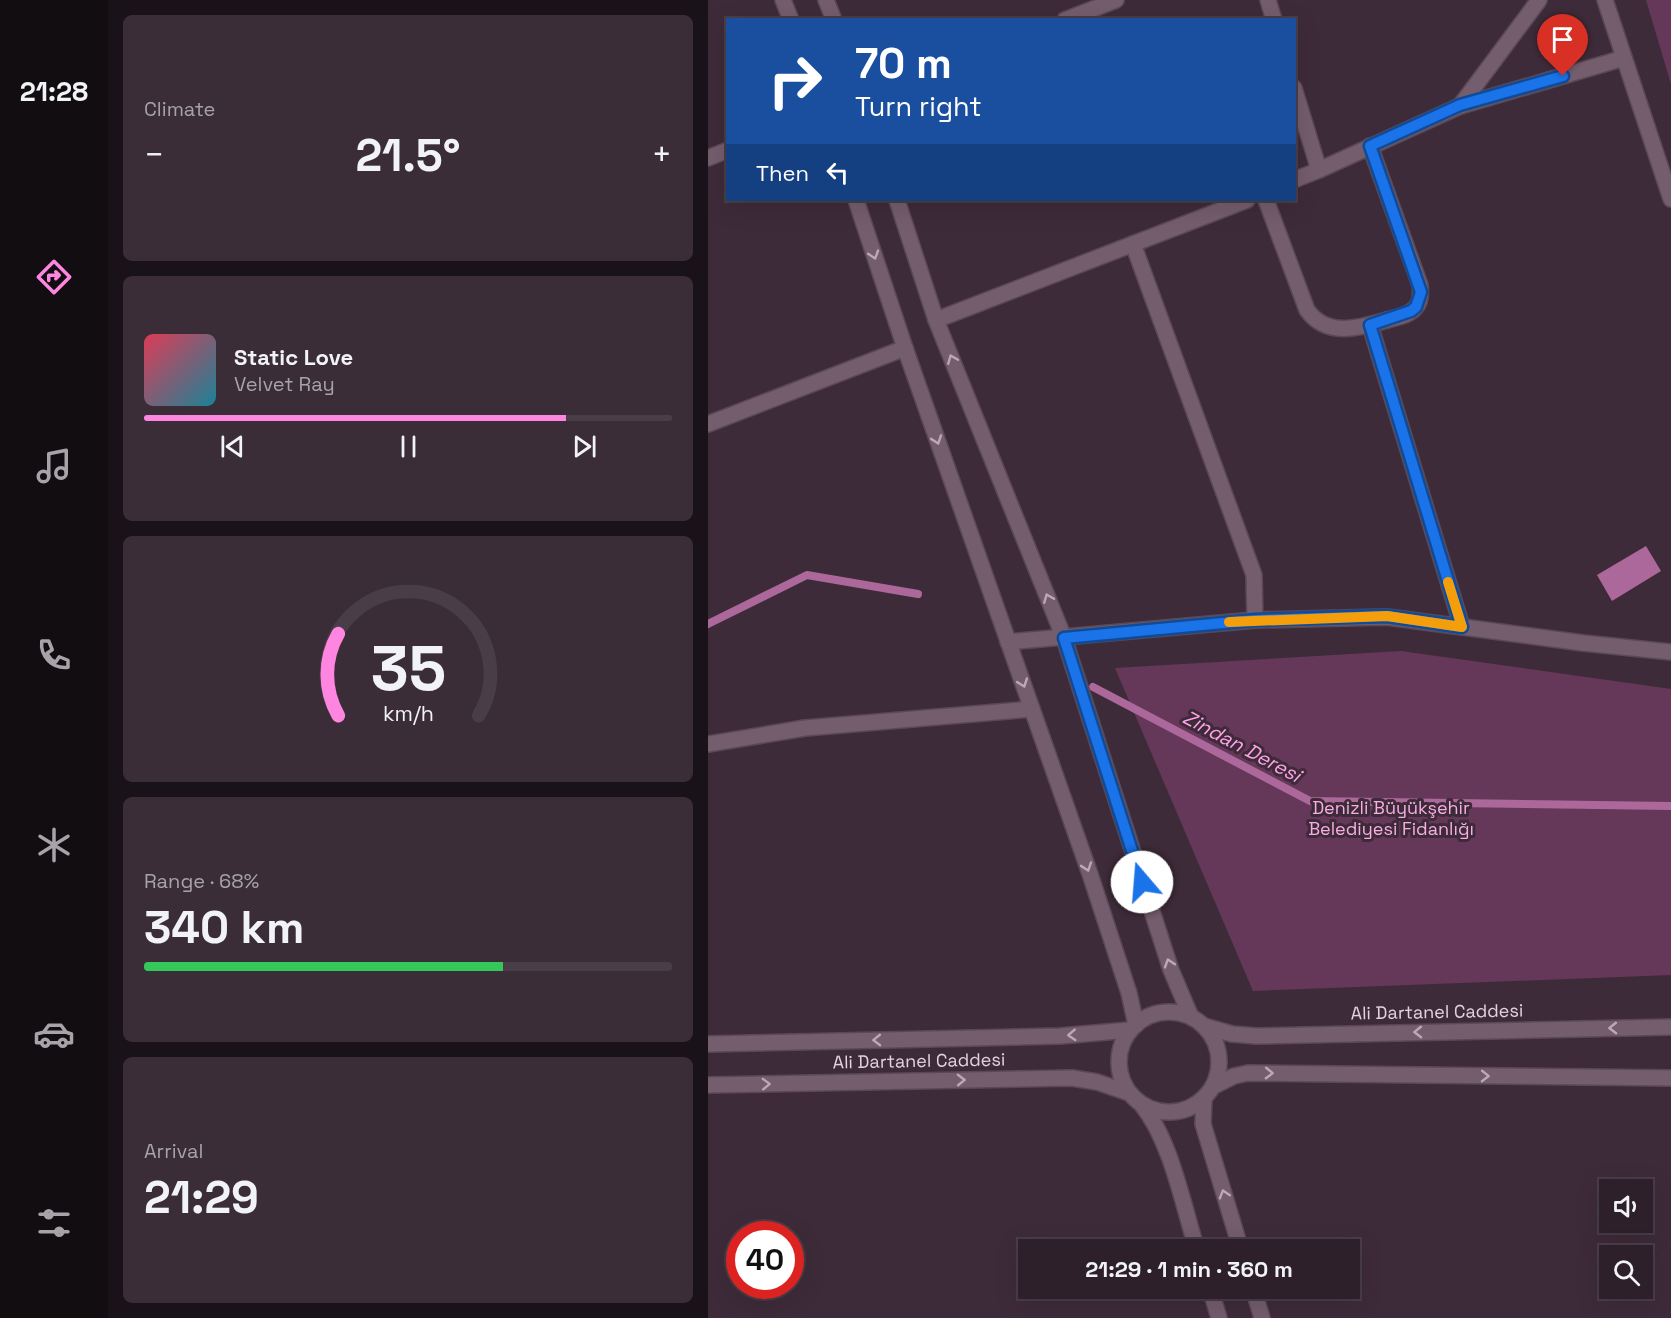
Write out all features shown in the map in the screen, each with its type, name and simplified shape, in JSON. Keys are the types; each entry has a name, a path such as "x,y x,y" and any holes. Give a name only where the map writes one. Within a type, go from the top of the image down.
{"street":[{"path":"783,0 789,18"},
{"path":"826,0 833,18"},
{"path":"1070,18 1116,0"},
{"path":"1268,0 1273,18"},
{"path":"1460,105 1539,0"},
{"path":"1605,0 1671,199"},
{"path":"1296,179 1460,105 1624,58"},
{"path":"1296,95 1319,170"},
{"path":"1266,201 1307,310 1313,319 1322,325 1345,329 1370,325 1411,311 1416,307 1421,292 1370,146"},
{"path":"708,158 726,151"},
{"path":"855,201 904,348 1032,709 1129,993 1133,1027"},
{"path":"897,201 936,320 1064,638 1171,970 1191,1017"},
{"path":"936,320 1244,201"},
{"path":"1133,244 1254,575 1255,620"},
{"path":"1370,325 1462,627"},
{"path":"708,424 904,348"},
{"path":"1008,642 1255,620 1387,616 1671,652"},
{"path":"708,744 806,728 1032,709"},
{"name":"Ali Dartanel Caddesi","path":"708,1085 1072,1078 1097,1082 1129,1094 1142,1105 1158,1112 1175,1112 1191,1108 1204,1099 1214,1086 1219,1071 1219,1054 1214,1039 1204,1026 1191,1017 1175,1012 1159,1012 1143,1019 1133,1027 1121,1044 1118,1062 1121,1078 1129,1094"},
{"name":"Ali Dartanel Caddesi","path":"1204,1026 1232,1034 1256,1036 1671,1027"},
{"name":"Ali Dartanel Caddesi","path":"708,1044 1060,1036 1133,1027"},
{"name":"Ali Dartanel Caddesi","path":"1214,1086 1248,1072 1671,1078"},
{"path":"1204,1099 1203,1124 1238,1239"},
{"path":"1142,1105 1153,1119 1162,1139 1194,1239"},
{"path":"1213,1299 1219,1318"},
{"path":"1256,1299 1262,1318"}],"green space":[{"path":"1646,0 1671,0 1671,84"},
{"name":"Denizli Büyükşehir Belediyesi Fidanlığı","path":"1401,651 1671,689 1671,975 1253,991 1115,668"}],"shaded area":[{"path":"1646,546 1661,571 1612,601 1597,575"}],"waterway":[{"name":"Zindan Deresi","path":"708,624 807,575 918,594"},
{"name":"Zindan Deresi","path":"1093,687 1310,801 1671,806"}],"slow traffic":[{"path":"1229,622 1387,616 1462,627 1448,582"}],"route":[{"path":"1142,882 1064,638 1255,620 1387,616 1462,627 1370,325 1406,315 1416,307 1421,292 1370,146 1460,105 1563,76"}]}
